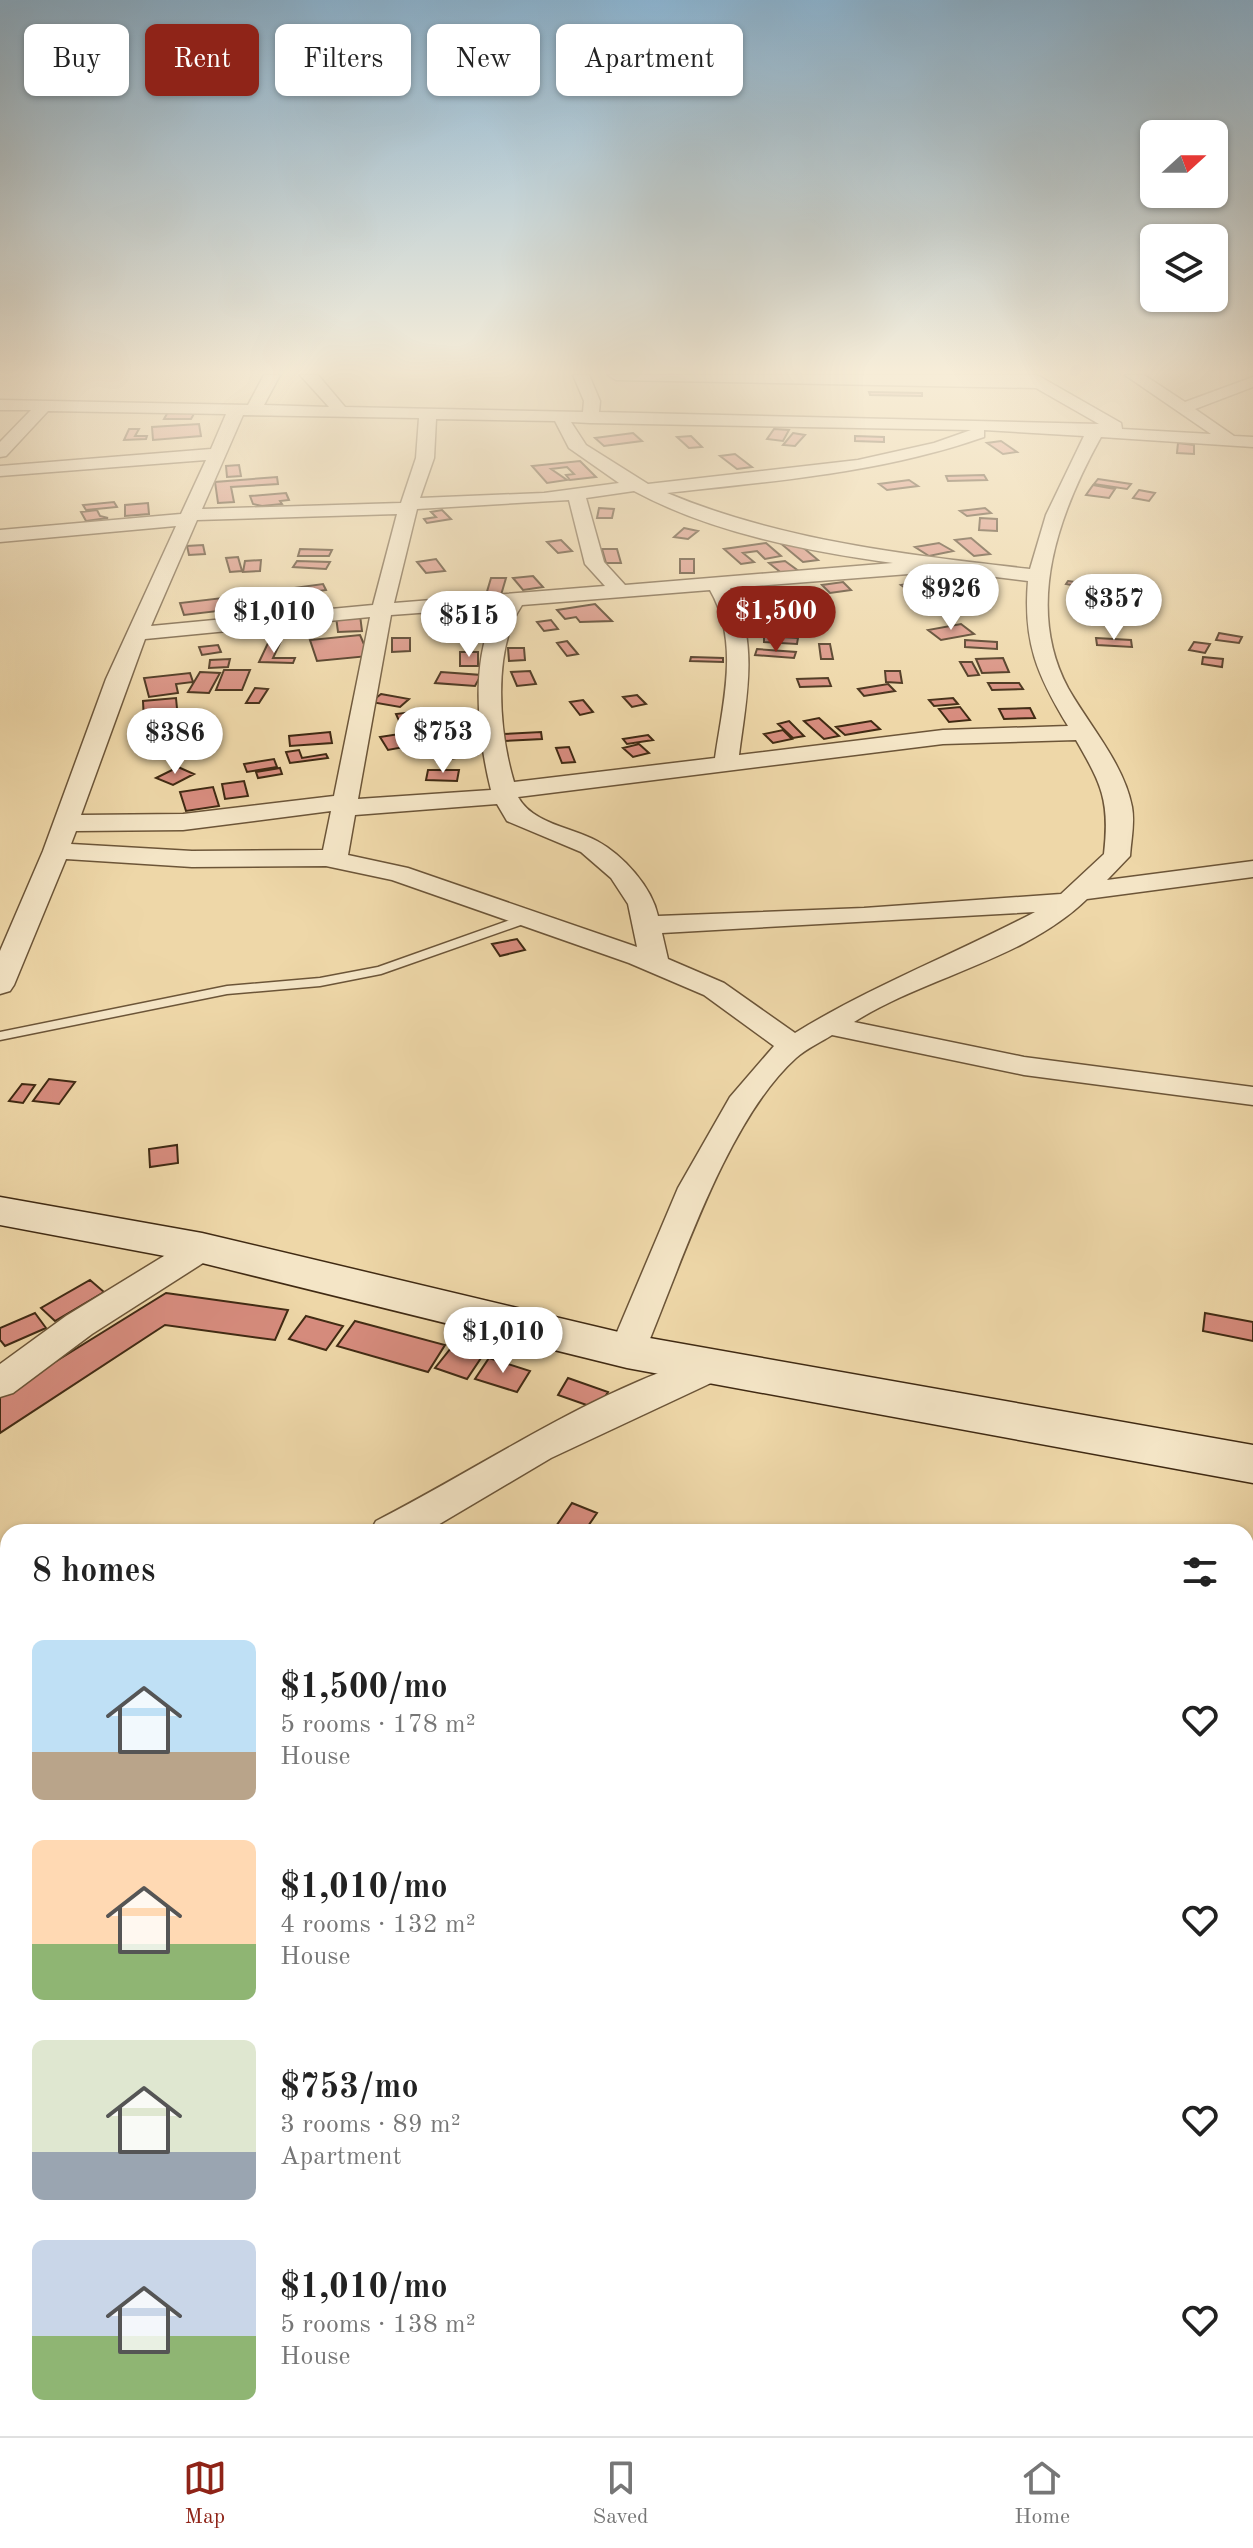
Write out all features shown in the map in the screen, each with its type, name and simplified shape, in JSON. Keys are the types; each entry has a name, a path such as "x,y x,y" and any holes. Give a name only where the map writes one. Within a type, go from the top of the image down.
{"street":[{"path":"0,985 56,851 136,634 201,489"},
{"path":"334,860 382,610 415,489"},
{"path":"0,536 189,517 409,506 631,489"},
{"path":"640,489 685,509 789,538 949,565 1039,576"},
{"path":"627,1351 695,1188 746,1097 794,1046 860,1005 986,949 1075,897 1117,856 1119,804 1050,674 1036,637 1039,576 1068,489"},
{"path":"576,494 595,564 622,593"},
{"path":"136,634 382,610 949,565"},
{"path":"717,584 734,611 738,640 726,765"},
{"path":"515,600 502,619 491,649 494,755 505,794 516,816 590,847 621,873 642,904 655,964"},
{"path":"66,823 183,822 344,805 505,794 943,737 1084,733"},
{"path":"56,851 192,859 334,860 399,874 655,964 714,989 794,1046"},
{"path":"646,925 864,916 1075,897 1253,869"},
{"path":"827,1025 1024,1066 1130,1083 1253,1096"},
{"path":"0,1211 202,1248 627,1351 1253,1464"},
{"path":"0,1383 79,1325 202,1248"},
{"path":"407,1524 430,1513 509,1463 621,1406 713,1367"}],"lane":[{"path":"0,1036 227,990 320,982 381,970 524,919"}],"building":[{"path":"216,489 231,489 234,502 218,503"},
{"path":"1090,489 1115,489 1109,498 1086,495"},
{"path":"1139,490 1155,493 1149,501 1133,498"},
{"path":"286,493 289,500 280,501 282,504 262,506 253,504 250,496"},
{"path":"114,502 117,507 86,510 83,505"},
{"path":"148,503 149,514 125,516 125,505"},
{"path":"599,508 614,509 612,518 597,518"},
{"path":"985,508 991,513 967,516 960,511"},
{"path":"97,510 100,516 108,518 86,521 81,512"},
{"path":"442,510 451,519 427,523 424,519 436,517 431,512"},
{"path":"980,518 997,519 997,531 979,530"},
{"path":"684,528 698,531 688,539 674,537"},
{"path":"971,538 990,554 974,556 955,540"},
{"path":"561,540 572,551 558,553 547,542"},
{"path":"794,540 818,560 803,562 779,542"},
{"path":"766,543 781,556 765,559 757,551 743,553 754,562 741,564 724,549"},
{"path":"939,543 953,551 929,556 915,547"},
{"path":"203,545 205,554 189,555 187,546"},
{"path":"300,549 332,550 329,556 298,556"},
{"path":"602,549 617,549 621,563 606,563"},
{"path":"238,557 242,571 230,572 226,558"},
{"path":"436,559 445,571 426,573 417,562"},
{"path":"680,559 694,559 694,573 680,573"},
{"path":"261,560 260,571 243,572 245,561"},
{"path":"297,561 330,562 326,569 293,567"},
{"path":"785,561 800,572 784,575 769,563"},
{"path":"533,576 543,587 523,590 513,578"},
{"path":"491,578 506,578 501,595 486,595"},
{"path":"922,581 935,590 914,594 901,585"},
{"path":"1068,581 1103,586 1101,590 1066,584"},
{"path":"843,582 851,590 830,593 822,585"},
{"path":"323,584 326,590 291,595 294,601 278,603 272,591"},
{"path":"739,588 753,610 740,611 726,589"},
{"path":"231,597 235,609 184,615 180,603"},
{"path":"784,597 805,598 805,612 783,611"},
{"path":"1074,597 1103,600 1102,605 1073,602"},
{"path":"595,604 612,621 580,622 576,617 565,619 557,610"},
{"path":"360,615 362,631 338,632 336,617"},
{"path":"551,620 558,629 544,631 537,622"},
{"path":"961,624 974,634 941,640 928,630"},
{"path":"784,625 806,625 808,631 785,632"},
{"path":"1219,633 1242,637 1239,643 1216,640"},
{"path":"360,635 369,656 317,661 310,640"},
{"path":"764,636 798,638 797,644 764,642"},
{"path":"392,638 410,638 410,651 392,652"},
{"path":"1096,638 1131,640 1132,647 1097,645"},
{"path":"965,640 997,642 997,649 965,647"},
{"path":"567,641 578,654 567,656 557,643"},
{"path":"1194,642 1210,644 1205,653 1189,650"},
{"path":"268,643 280,643 273,658 295,658 293,663 259,662"},
{"path":"819,644 830,644 833,659 821,659"},
{"path":"218,645 221,652 202,655 199,647"},
{"path":"508,648 524,648 525,660 509,661"},
{"path":"757,649 796,652 794,658 755,655"},
{"path":"460,652 478,652 478,666 460,666"},
{"path":"691,657 723,658 723,662 690,661"},
{"path":"1203,657 1223,659 1222,667 1202,664"},
{"path":"1003,658 1009,672 982,673 976,659"},
{"path":"230,659 228,667 209,668 210,660"},
{"path":"960,662 972,662 979,675 968,676"},
{"path":"224,670 250,670 242,690 216,690"},
{"path":"530,671 536,684 517,686 511,672"},
{"path":"885,671 900,671 902,683 886,682"},
{"path":"200,672 220,673 209,693 188,692"},
{"path":"441,672 481,675 475,686 435,683"},
{"path":"190,673 193,682 176,684 178,693 149,697 144,678"},
{"path":"828,678 831,686 800,687 797,679"},
{"path":"988,683 1019,683 1023,689 992,690"},
{"path":"888,684 895,691 864,696 858,689"},
{"path":"255,688 268,689 259,703 246,703"},
{"path":"381,694 409,699 400,707 371,702"},
{"path":"637,695 646,704 632,707 623,697"},
{"path":"176,698 178,719 144,722 143,701"},
{"path":"953,698 958,704 934,706 929,700"},
{"path":"583,700 593,712 580,715 570,702"},
{"path":"960,707 970,720 949,722 939,709"},
{"path":"1030,708 1035,718 1004,719 999,709"},
{"path":"429,710 434,718 400,723 396,714"},
{"path":"819,718 839,736 824,739 804,721"},
{"path":"789,721 804,736 793,738 778,724"},
{"path":"871,721 880,729 845,735 836,727"},
{"path":"783,730 792,739 773,743 764,734"},
{"path":"330,732 332,743 290,746 289,736"},
{"path":"412,732 420,744 388,750 380,737"},
{"path":"541,732 542,739 503,741 503,734"},
{"path":"648,735 653,740 627,744 623,739"},
{"path":"467,736 477,755 436,761 426,741"},
{"path":"639,744 649,753 633,757 623,748"},
{"path":"569,747 575,762 562,763 556,748"},
{"path":"299,750 302,758 326,754 328,758 290,763 286,752"},
{"path":"274,759 277,767 247,772 244,764"},
{"path":"178,767 194,774 173,785 156,778"},
{"path":"280,768 282,774 258,778 256,772"},
{"path":"428,770 459,770 457,781 426,780"},
{"path":"244,781 248,796 225,799 222,784"},
{"path":"213,787 219,806 186,811 180,792"},
{"path":"517,939 525,950 500,956 492,944"},
{"path":"49,1079 75,1082 59,1104 33,1101"},
{"path":"22,1084 35,1085 23,1103 9,1101"},
{"path":"177,1145 178,1163 150,1167 149,1149"},
{"path":"90,1280 104,1292 55,1321 41,1308"},
{"path":"166,1293 288,1310 275,1340 165,1325 0,1433 0,1396"},
{"path":"35,1313 46,1328 5,1346 0,1340 0,1328"},
{"path":"1205,1313 1253,1322 1253,1341 1203,1331"},
{"path":"306,1316 343,1326 326,1350 289,1339"},
{"path":"355,1321 445,1345 428,1372 337,1346"},
{"path":"451,1348 481,1358 467,1379 435,1368"},
{"path":"489,1358 530,1371 517,1392 475,1379"},
{"path":"568,1378 608,1392 598,1409 558,1395"},
{"path":"572,1503 597,1513 589,1524 558,1524"}]}
